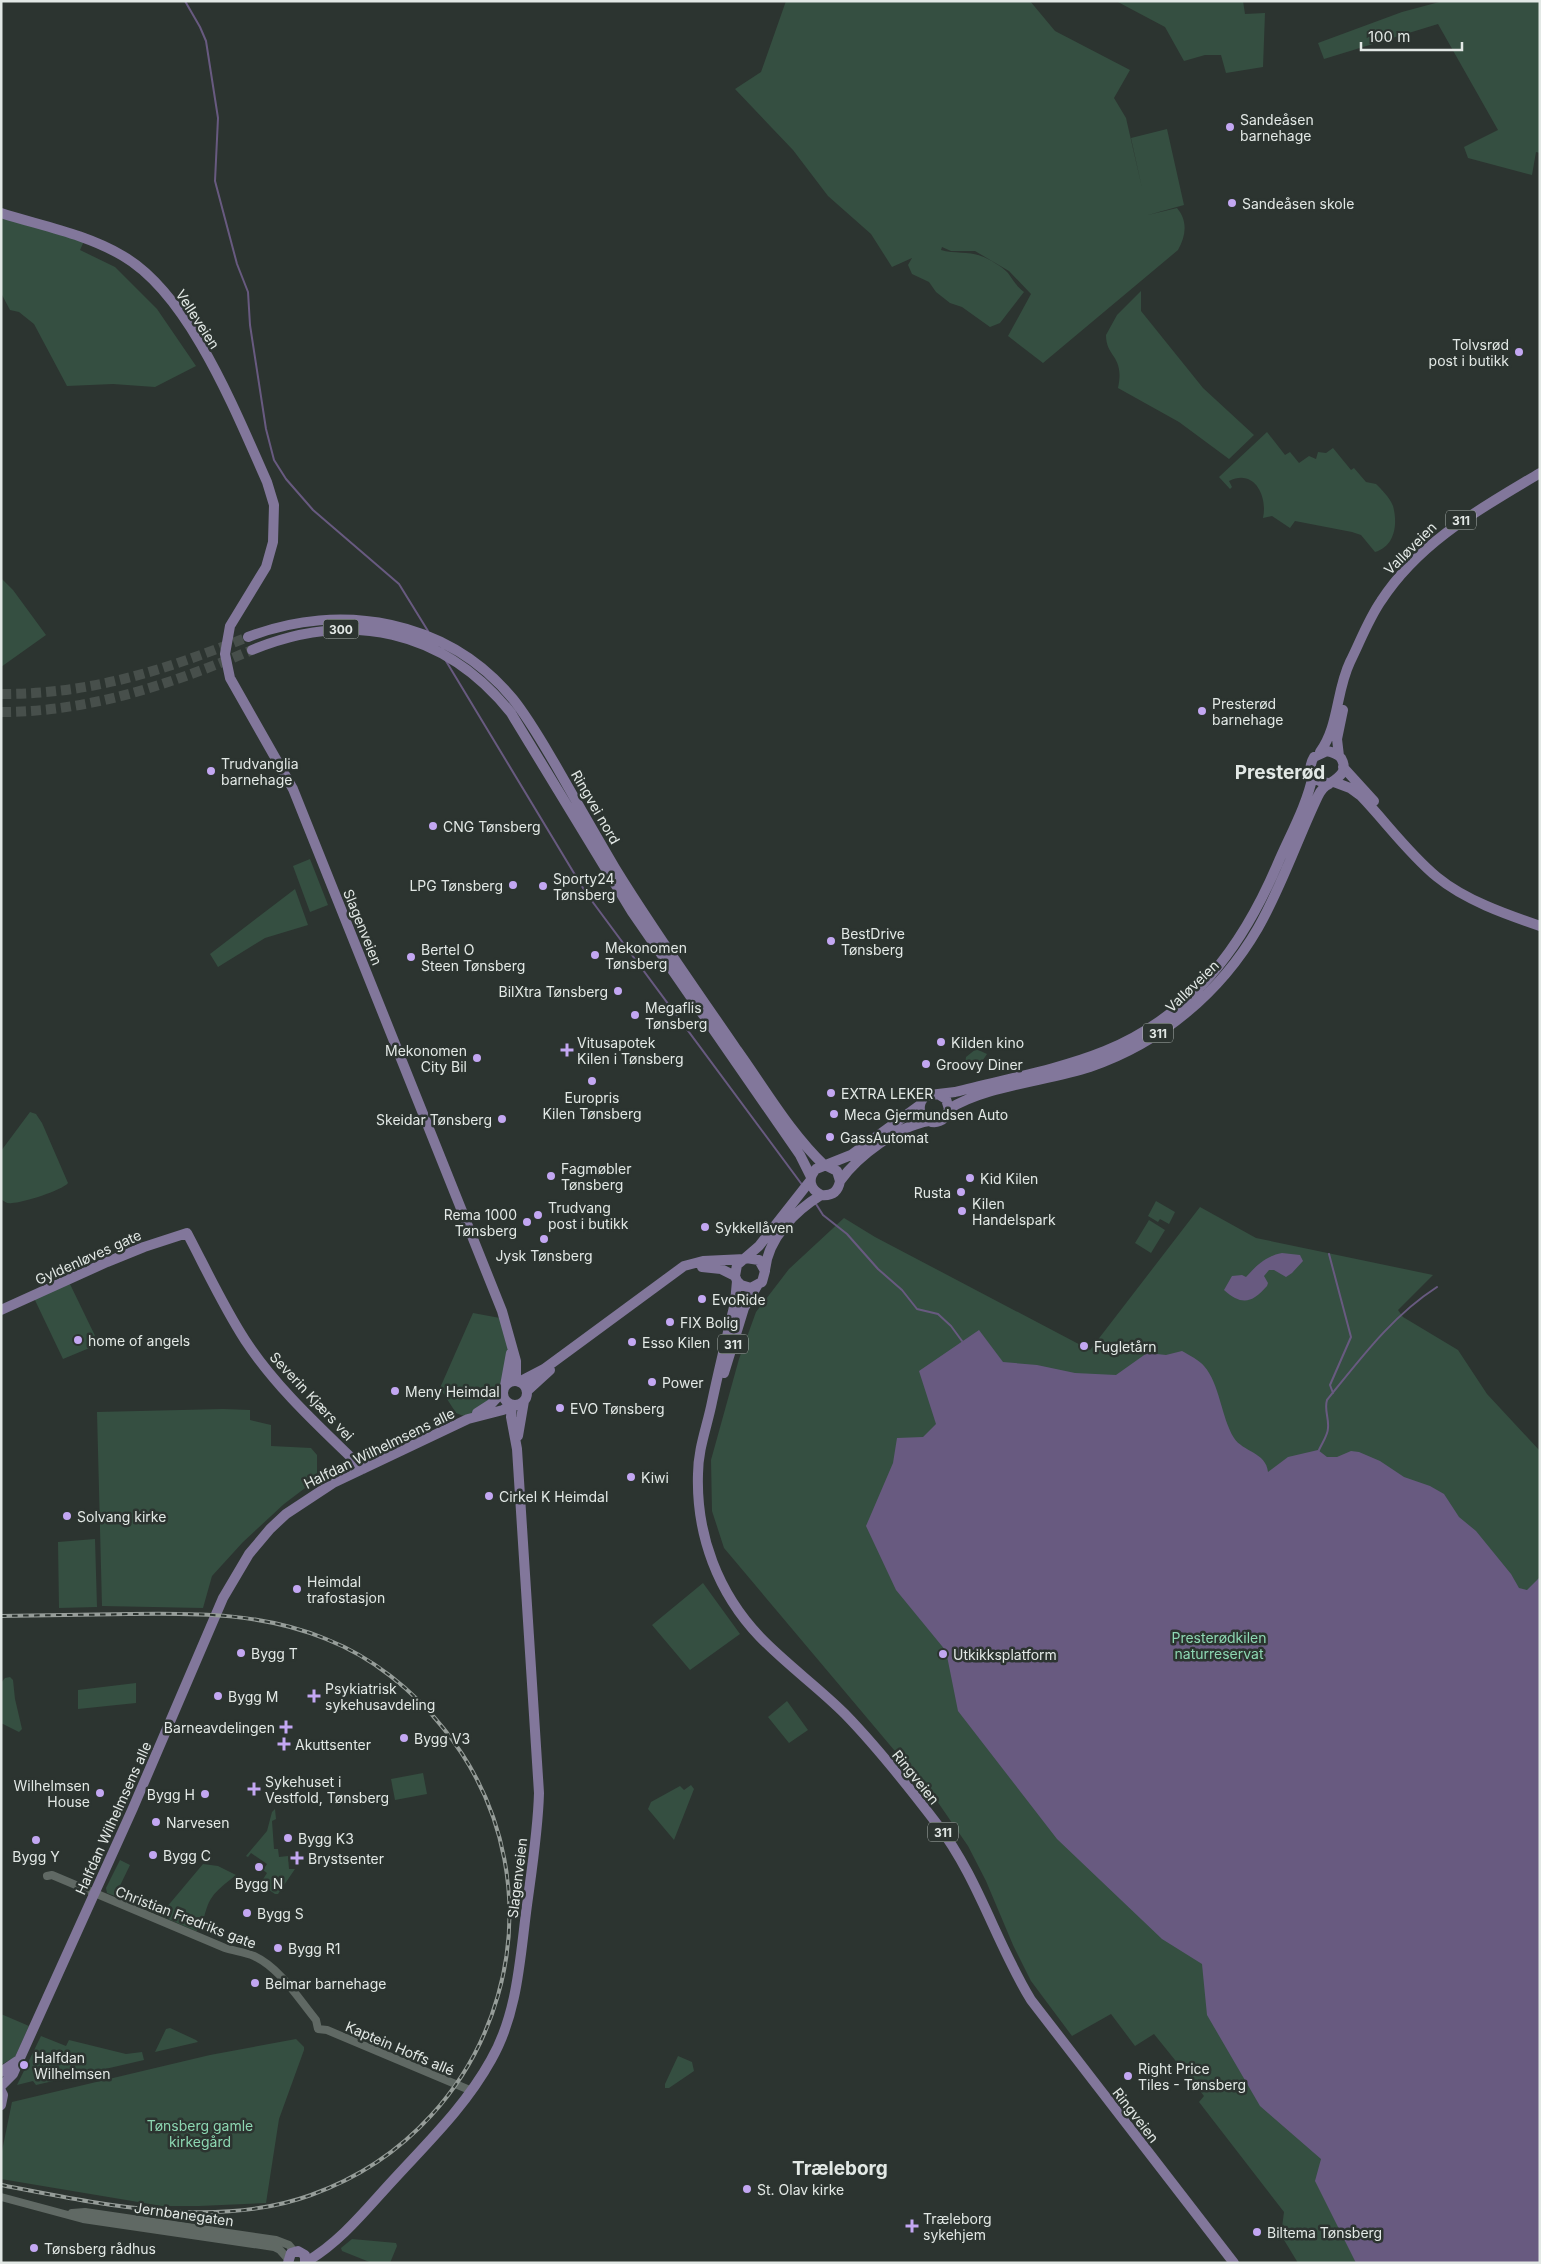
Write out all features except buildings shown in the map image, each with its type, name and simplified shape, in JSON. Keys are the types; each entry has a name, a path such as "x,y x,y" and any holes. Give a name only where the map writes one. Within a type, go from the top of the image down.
{"main road":[{"name":"Velleveien","path":"1,213 106,247 132,262 158,286 193,334 220,382 267,482 274,504 275,532"},
{"name":"Valløveien","path":"1320,752 1328,740 1348,668 1380,602 1394,583 1423,551 1470,514 1540,472"},
{"name":"Slagenveien","path":"275,532 266,567 230,626 225,654 230,678 293,790 502,1311 512,1342 518,1382"},
{"name":"Ringvei nord","path":"248,637 295,622 332,618 376,621 426,634 450,658 487,686 511,713 632,912 800,1155 808,1184"},
{"name":"Ringvei nord","path":"252,650 302,633 338,629 392,634 458,651 502,686 539,737 646,916 775,1105 809,1149 826,1166"},
{"name":"Valløveien","path":"1339,756 1337,739 1355,654"},
{"path":"1320,752 1330,751 1339,756"},
{"name":"311","path":"1313,775 1311,764 1314,757 1320,752"},
{"name":"311","path":"1332,783 1342,774 1343,767 1339,756"},
{"path":"1343,767 1368,794 1386,821"},
{"name":"Valløveien","path":"745,1258 759,1246 808,1184 816,1169 851,1155 920,1105 925,1096 955,1092 1090,1056 1137,1035 1179,1006 1216,971 1246,930 1271,881 1308,795 1313,775"},
{"path":"1313,775 1321,783 1332,783 1355,791 1386,821 1424,865 1444,882 1463,894 1540,926"},
{"name":"Valløveien","path":"765,1271 769,1251 775,1240 798,1211 816,1199 836,1191 840,1182 857,1162 885,1140 910,1125 940,1121 946,1116 949,1109 973,1096 1069,1073 1106,1061 1142,1043 1188,1012 1223,978 1249,943 1273,899 1318,796 1332,783"},
{"path":"938,1094 946,1100 949,1109"},
{"path":"920,1105 922,1115 929,1121"},
{"path":"826,1166 837,1171 840,1182"},
{"path":"808,1184 812,1188 816,1199"},
{"name":"Gyldenløves gate","path":"1,1310 137,1250 187,1233"},
{"name":"Severin Kjærs vei","path":"187,1233 235,1323 255,1354 283,1389 363,1469"},
{"path":"757,1286 746,1288 736,1278 714,1267 703,1267 686,1272 564,1358 518,1405 511,1405 504,1399 504,1389 510,1382 518,1382 544,1369 684,1266 703,1260 745,1258 759,1260 765,1271"},
{"name":"Ringveien","path":"745,1258 737,1265 736,1303 702,1436 699,1459 698,1499 708,1548 716,1572 728,1596 760,1637 851,1721 937,1824 959,1856 977,1890 1005,1954 1031,2000 1234,2263"},
{"name":"Ringveien","path":"712,1402 718,1393 747,1302 757,1286 762,1282 765,1271"},
{"name":"Slagenveien","path":"504,1389 510,1363 512,1342"},
{"path":"518,1382 525,1396"},
{"name":"Halfdan Wilhelmsens alle","path":"1,2086 13,2074 226,1592 242,1564 270,1529 286,1514 323,1489 468,1419 491,1404 504,1389"},
{"name":"Slagenveien","path":"517,1449 518,1428 525,1396"},
{"name":"Slagenveien","path":"295,2259 331,2245 346,2233 365,2210 438,2133 472,2091 499,2043 511,2008 522,1949 539,1805 538,1749 517,1449 511,1417 511,1405"},
{"name":"Halfdan Wilhelmsens alle","path":"468,1419 503,1410 511,1405"},
{"name":"Halfdan Wilhelmsens alle","path":"1,2072 9,2068 20,2058"},
{"path":"1,2091 3,2095 1,2105"}],"street":[{"name":"Christian Fredriks gate","path":"47,1876 52,1876 203,1940 224,1948 253,1955 265,1962 278,1974 316,2020 318,2028"},
{"name":"Kaptein Hoffs allé","path":"318,2028 327,2030 472,2091"},
{"name":"Jernbanegaten","path":"1,2197 66,2214 85,2212 276,2240 289,2245 295,2259"}],"green space":[{"path":"786,1 1030,1 1055,31 1130,70 1114,98 1126,118 1142,188 1131,138 1167,129 1184,205 1148,215 1177,208 1181,213 1184,223 1183,239 1178,250 1043,363 1008,336 1031,294 1009,271 992,261 1006,271 1024,292 1000,323 990,327 962,307 950,303 936,292 929,282 912,274 908,265 912,258 892,267 871,234 828,196 793,150 735,89 761,72","holes":["942,247 951,251 975,251 992,261 976,254 941,250"]},
{"path":"1116,1 1243,1 1245,14 1265,13 1263,67 1226,73 1221,55 1205,55 1184,61 1165,27"},
{"path":"1443,1 1540,1 1540,153 1536,152 1532,175 1468,158 1464,147 1498,130 1438,24 1324,59 1318,43 1402,12"},
{"path":"1,218 85,239 80,250 115,267 157,309 196,366 155,387 113,384 67,386 34,324 19,312 10,310 1,293"},
{"path":"1141,291 1141,311 1203,388 1254,435 1229,459 1179,422 1118,388 1119,369 1107,343 1106,335 1117,315"},
{"path":"1267,432 1285,455 1290,452 1299,463 1309,456 1316,459 1318,452 1326,453 1333,448 1351,470 1354,468 1366,482 1376,484 1386,494 1393,506 1395,527 1391,540 1387,545 1375,552 1361,535 1352,532 1295,521 1290,528 1272,516 1263,518 1264,510 1261,493 1252,481 1246,478 1238,478 1229,481 1232,487 1230,489 1219,477"},
{"path":"1,578 13,590 46,635 1,667"},
{"path":"310,859 328,905 310,912 293,866"},
{"path":"295,889 308,925 265,938 218,967 210,954"},
{"path":"976,1049 987,1054 979,1066 967,1070 965,1064 966,1057"},
{"path":"30,1112 36,1114 42,1123 68,1183 42,1196 7,1203 1,1199 1,1151"},
{"path":"1156,1201 1175,1212 1169,1224 1160,1219 1158,1222 1148,1216"},
{"name":"Presterødkilen naturreservat","path":"1200,1207 1256,1238 1433,1275 1398,1310 1403,1317 1458,1350 1487,1394 1540,1451 1540,2263 1298,2263 1281,2235 1284,2212 1199,2102 1204,2096 1154,2034 1135,2046 1111,2014 1072,2036 1031,1981 1013,1945 986,1881 968,1846 937,1801 724,1548 712,1511 711,1460 739,1359 756,1312 789,1269 844,1218 875,1237 1090,1350"},
{"path":"1149,1220 1165,1230 1151,1253 1135,1243"},
{"path":"68,1280 99,1344 63,1359 33,1296"},
{"path":"473,1313 500,1318 509,1346 501,1387 491,1402 466,1417 456,1413 440,1388"},
{"path":"250,1410 250,1420 271,1425 271,1446 311,1448 317,1455 317,1479 284,1504 243,1542 212,1576 203,1608 102,1606 97,1412"},
{"path":"95,1539 97,1607 59,1608 58,1542"},
{"path":"703,1583 740,1634 690,1670 652,1625"},
{"path":"10,1677 13,1680 22,1729 19,1732 1,1723 1,1683 5,1678"},
{"path":"136,1683 136,1703 78,1709 78,1690"},
{"path":"787,1701 808,1730 789,1743 768,1717"},
{"path":"423,1773 427,1794 395,1800 391,1779"},
{"path":"691,1785 694,1789 674,1840 648,1809 651,1802 680,1786 684,1790"},
{"path":"275,1809 276,1819 272,1821 274,1849 278,1849 279,1857 288,1856 289,1869 295,1869 278,1894 260,1884 267,1873 263,1870 267,1864 251,1853 248,1857 246,1856 267,1831 272,1812"},
{"path":"120,1860 130,1865 115,1896 107,1893 106,1888"},
{"path":"203,1864 218,1866 236,1875 212,1897 206,1909 202,1927 196,1931 161,1916 161,1914"},
{"path":"1,2014 29,2026 15,2057 1,2065"},
{"path":"170,2028 198,2042 155,2052 166,2029"},
{"path":"41,2036 66,2046 69,2040 126,2054 142,2052 144,2060 36,2085 33,2081 17,2085"},
{"name":"Tønsberg gamle kirkegård","path":"296,2039 304,2047 304,2050 279,2119 266,2203 162,2206 1,2179 1,2156 12,2102 210,2055"},
{"path":"678,2056 692,2062 694,2071 669,2088 665,2088 665,2084"},
{"path":"352,2239 396,2243 397,2246 390,2263 372,2263 342,2251 341,2248"}],"shaded area":[{"path":"1282,1253 1300,1255 1303,1261 1286,1277 1274,1270 1269,1270 1264,1276 1268,1283 1267,1286 1252,1299 1236,1299 1224,1290 1232,1276 1242,1275 1246,1277 1271,1256"},
{"name":"Presterødkilen naturreservat","path":"979,1330 1003,1362 1037,1365 1075,1373 1116,1375 1147,1353 1166,1355 1182,1351 1204,1366 1209,1373 1234,1438 1238,1443 1263,1460 1268,1472 1288,1457 1318,1450 1327,1457 1337,1457 1351,1451 1359,1452 1380,1461 1404,1477 1430,1486 1444,1494 1459,1517 1476,1531 1511,1574 1519,1588 1527,1590 1540,1577 1540,2263 1356,2263 1315,2181 1321,2159 1260,2106 1207,2015 1202,1964 1162,1939 1057,1839 958,1711 946,1651 896,1590 866,1526 893,1463 897,1438 923,1437 936,1424 919,1371"}],"waterway":[{"path":"185,1 206,41 218,118 215,181 237,264 248,292 250,325 266,429 274,460 286,479 313,510 399,584 428,631"},
{"path":"446,661 586,893 803,1186"},
{"path":"816,1204 823,1215 847,1234 878,1269 902,1290 917,1309 938,1314 951,1326 962,1341"},
{"path":"1329,1254 1351,1337 1330,1385 1333,1393"},
{"path":"1319,1450 1328,1431 1327,1400 1391,1324 1437,1287"}],"tunnel":[{"path":"1,694 35,693 98,685 157,670 248,637"},
{"path":"1,712 34,711 66,707 130,694 191,674 252,650"}],"railway":[{"path":"1,1616 156,1614 230,1616 254,1619 302,1630 343,1646 359,1655 391,1676 432,1715 444,1729 483,1792 504,1859 509,1928 498,1996 472,2059 431,2115 377,2162 311,2195 274,2205 236,2211 197,2212 117,2206 1,2185"}],"place":[{"name":"Sandeåsen barnehage","path":"1230,127"},
{"name":"Sandeåsen skole","path":"1232,203"},
{"name":"Tolvsrød post i butikk","path":"1519,352"},
{"name":"Presterød barnehage","path":"1202,711"},
{"name":"Trudvanglia barnehage","path":"211,771"},
{"name":"CNG Tønsberg","path":"433,826"},
{"name":"LPG Tønsberg","path":"513,885"},
{"name":"Sporty24 Tønsberg","path":"543,886"},
{"name":"BestDrive Tønsberg","path":"831,941"},
{"name":"Mekonomen Tønsberg","path":"595,955"},
{"name":"Bertel O Steen Tønsberg","path":"411,957"},
{"name":"BilXtra Tønsberg","path":"618,991"},
{"name":"Megaflis Tønsberg","path":"635,1015"},
{"name":"Kilden kino","path":"941,1042"},
{"name":"Vitusapotek Kilen i Tønsberg","path":"567,1050"},
{"name":"Mekonomen City Bil","path":"477,1058"},
{"name":"Groovy Diner","path":"926,1064"},
{"name":"Europris Kilen Tønsberg","path":"592,1081"},
{"name":"EXTRA LEKER","path":"831,1093"},
{"name":"Meca Gjermundsen Auto","path":"834,1114"},
{"name":"Skeidar Tønsberg","path":"502,1119"},
{"name":"GassAutomat","path":"830,1137"},
{"name":"Fagmøbler Tønsberg","path":"551,1176"},
{"name":"Kid Kilen","path":"970,1178"},
{"name":"Rusta","path":"961,1192"},
{"name":"Kilen Handelspark","path":"962,1211"},
{"name":"Trudvang post i butikk","path":"538,1215"},
{"name":"Rema 1000 Tønsberg","path":"527,1222"},
{"name":"Sykkellåven","path":"705,1227"},
{"name":"Jysk Tønsberg","path":"544,1239"},
{"name":"EvoRide","path":"702,1299"},
{"name":"FIX Bolig","path":"670,1322"},
{"name":"home of angels","path":"78,1340"},
{"name":"Esso Kilen","path":"632,1342"},
{"name":"Fugletårn","path":"1084,1346"},
{"name":"Power","path":"652,1382"},
{"name":"Meny Heimdal","path":"395,1391"},
{"name":"EVO Tønsberg","path":"560,1408"},
{"name":"Kiwi","path":"631,1477"},
{"name":"Cirkel K Heimdal","path":"489,1496"},
{"name":"Solvang kirke","path":"67,1516"},
{"name":"Heimdal trafostasjon","path":"297,1589"},
{"name":"Bygg T","path":"241,1653"},
{"name":"Utkikksplatform","path":"943,1654"},
{"name":"Bygg M","path":"218,1696"},
{"name":"Psykiatrisk sykehusavdeling","path":"314,1696"},
{"name":"Barneavdelingen","path":"286,1727"},
{"name":"Bygg V3","path":"404,1738"},
{"name":"Akuttsenter","path":"284,1744"},
{"name":"Sykehuset i Vestfold, Tønsberg","path":"254,1789"},
{"name":"Wilhelmsen House","path":"100,1793"},
{"name":"Bygg H","path":"205,1794"},
{"name":"Narvesen","path":"156,1822"},
{"name":"Bygg K3","path":"288,1838"},
{"name":"Bygg Y","path":"36,1840"},
{"name":"Bygg C","path":"153,1855"},
{"name":"Brystsenter","path":"297,1858"},
{"name":"Bygg N","path":"259,1867"},
{"name":"Bygg S","path":"247,1913"},
{"name":"Bygg R1","path":"278,1948"},
{"name":"Belmar barnehage","path":"255,1983"},
{"name":"Halfdan Wilhelmsen","path":"24,2065"},
{"name":"Right Price Tiles - Tønsberg","path":"1128,2076"},
{"name":"St. Olav kirke","path":"747,2189"},
{"name":"Træleborg sykehjem","path":"912,2226"},
{"name":"Biltema Tønsberg","path":"1257,2232"},
{"name":"Tønsberg rådhus","path":"34,2248"}],"district":[{"name":"Presterød","path":"1280,772"},
{"name":"Træleborg","path":"840,2168"}]}
